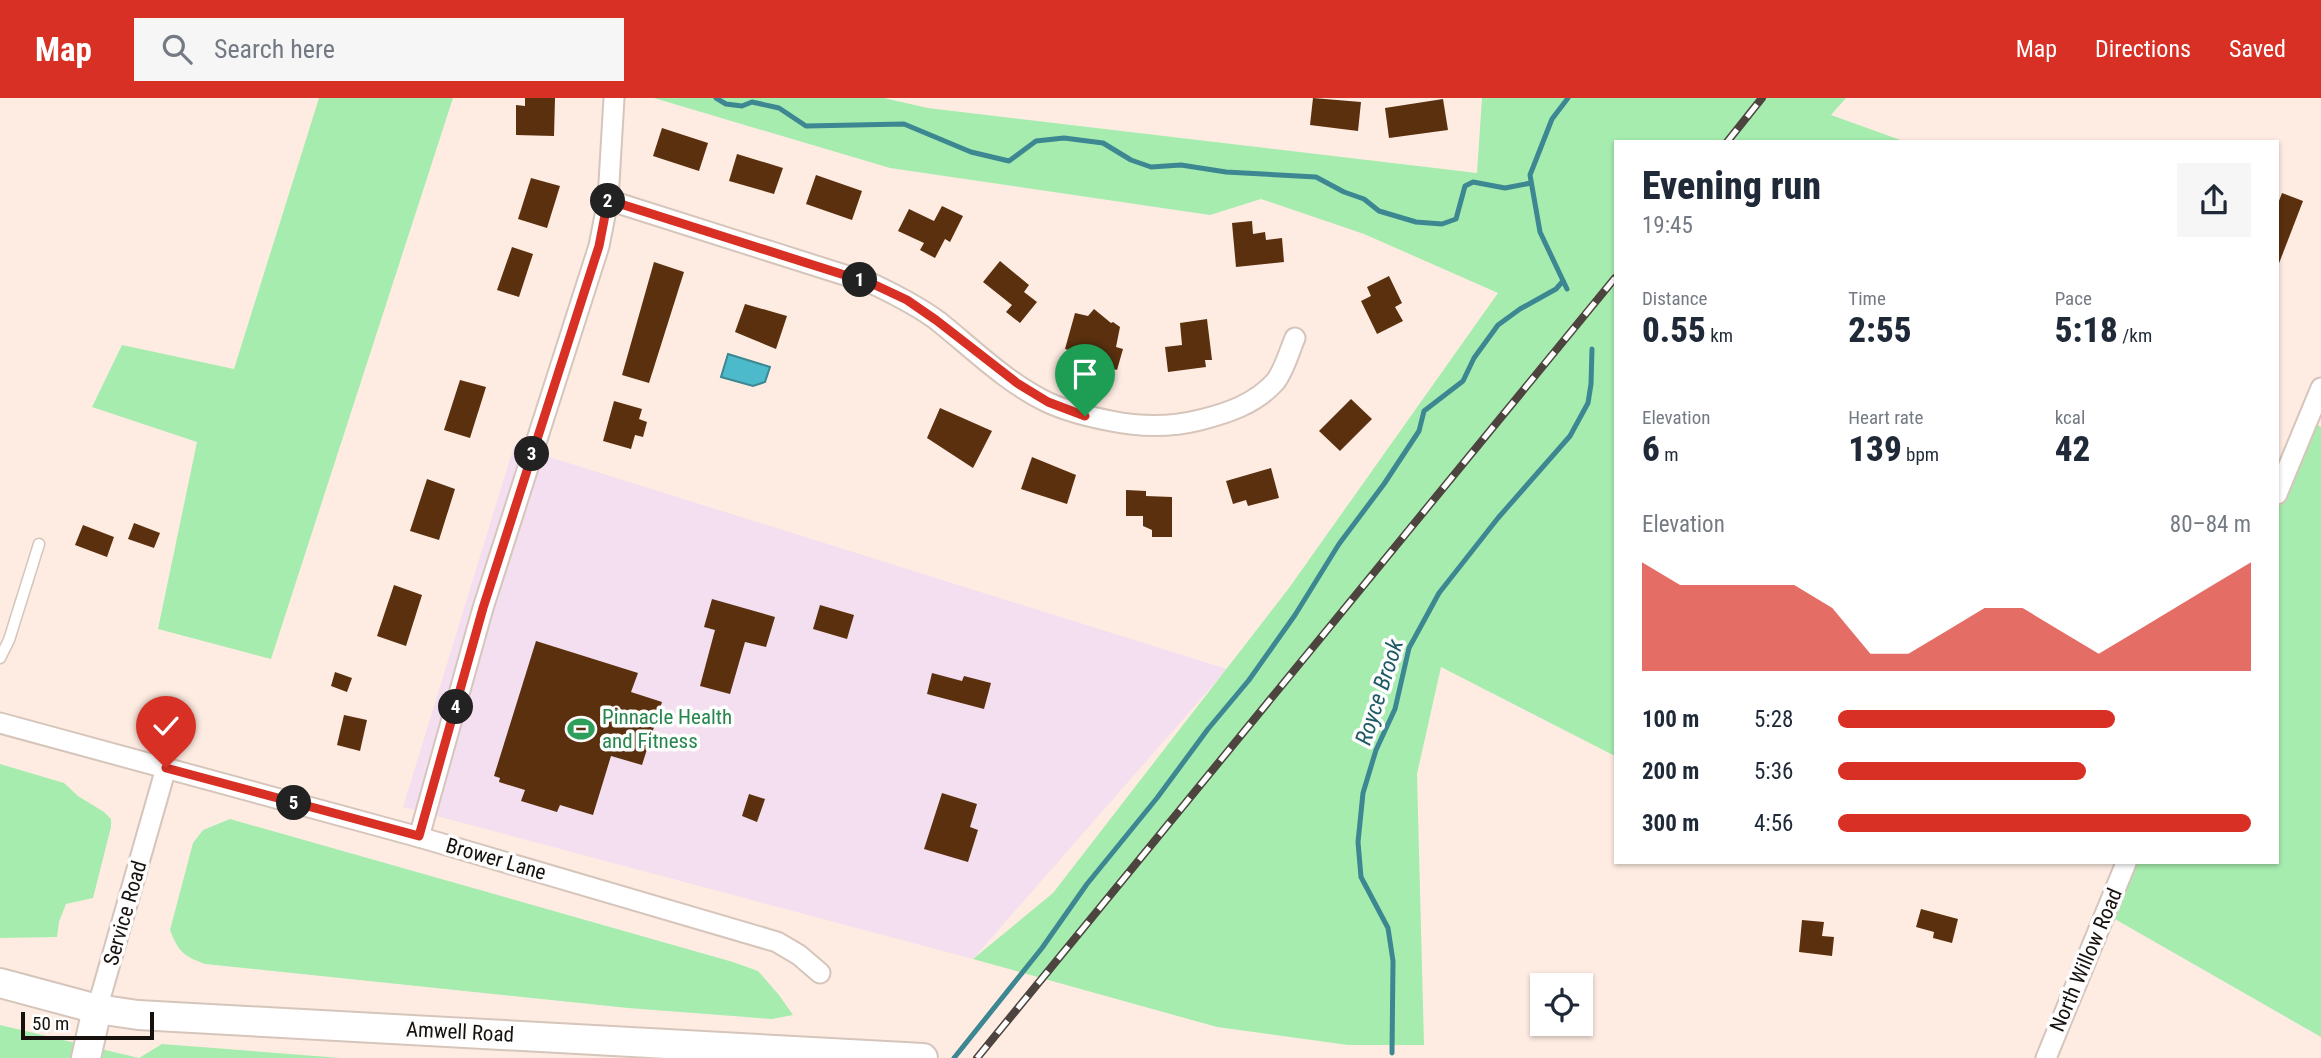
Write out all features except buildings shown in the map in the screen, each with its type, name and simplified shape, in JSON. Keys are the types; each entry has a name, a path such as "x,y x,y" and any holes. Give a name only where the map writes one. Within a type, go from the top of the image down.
{"main road":[{"name":"Amwell Road","path":"0,983 97,1009 138,1015 923,1058"},
{"name":"Service Road","path":"86,1058 97,1009"}],"street":[{"path":"419,836 483,608 599,246 608,200 614,98"},
{"path":"608,200 873,284 907,300 1017,383 1048,402 1085,416 1153,426 1191,422 1225,414 1253,401 1276,380 1294,338"},
{"path":"2279,490 2321,388"},
{"name":"Brower Lane","path":"0,723 419,836 777,942 799,955 820,973"},
{"name":"Service Road","path":"97,1009 166,768"},
{"name":"North Willow Road","path":"2046,1058 2126,864"}],"lane":[{"path":"0,658 9,640 39,544"}],"shaded area":[{"path":"514,446 1227,669 973,959 403,807"}],"green space":[{"path":"319,98 453,98 271,659 158,629 197,442 92,407 122,345 234,369"},
{"path":"654,98 884,98 928,108 1477,173 1482,98 1846,98 1831,115 1900,140 1614,140 1614,755 1441,667 1417,774 1424,1045 1348,1045 1217,1027 973,959 1053,893 1289,588 1498,293 1364,234 1261,199 1210,215 890,168"},
{"path":"2309,420 2321,427 2321,1037 2113,918 2135,864 2279,864 2279,497"},
{"path":"0,764 64,783 111,819 93,898 66,904 57,937 0,938"},
{"path":"230,819 733,962 758,971 793,1015 772,1019 628,1008 205,964 182,952 170,930 193,843 203,830"},
{"path":"0,1025 139,1058 0,1058"},
{"path":"162,1044 341,1058 139,1058"}],"water":[{"path":"728,354 770,367 765,382 753,386 721,377"}],"waterway":[{"path":"716,98 726,104 742,106 752,102 779,108 806,126 904,124 971,152 1009,161 1036,141 1064,138 1103,143 1131,160 1151,167 1181,165 1226,172 1316,177 1364,199 1379,211 1416,222 1442,224 1456,219 1465,186 1473,182 1505,188 1531,183"},
{"name":"Royce Brook","path":"1567,289 1540,232 1530,175 1552,119 1568,98"},
{"path":"954,1058 1042,948 1087,884 1249,680 1295,615 1339,544 1419,431 1424,411 1463,381 1474,358 1498,325 1556,289 1563,281"},
{"name":"Royce Brook","path":"1392,1053 1393,961 1388,928 1361,877 1358,842 1363,793 1376,750 1395,709 1409,648 1439,593 1498,518 1570,436 1588,403 1592,349"}],"railway":[{"path":"1729,140 1762,98"},
{"path":"977,1058 1614,279"}],"place":[{"name":"Pinnacle Health and Fitness","path":"581,729"}],"route":[{"path":"166,768 419,836 483,608 599,246 608,200 873,284 907,300 1017,383 1048,402 1085,416"}]}
